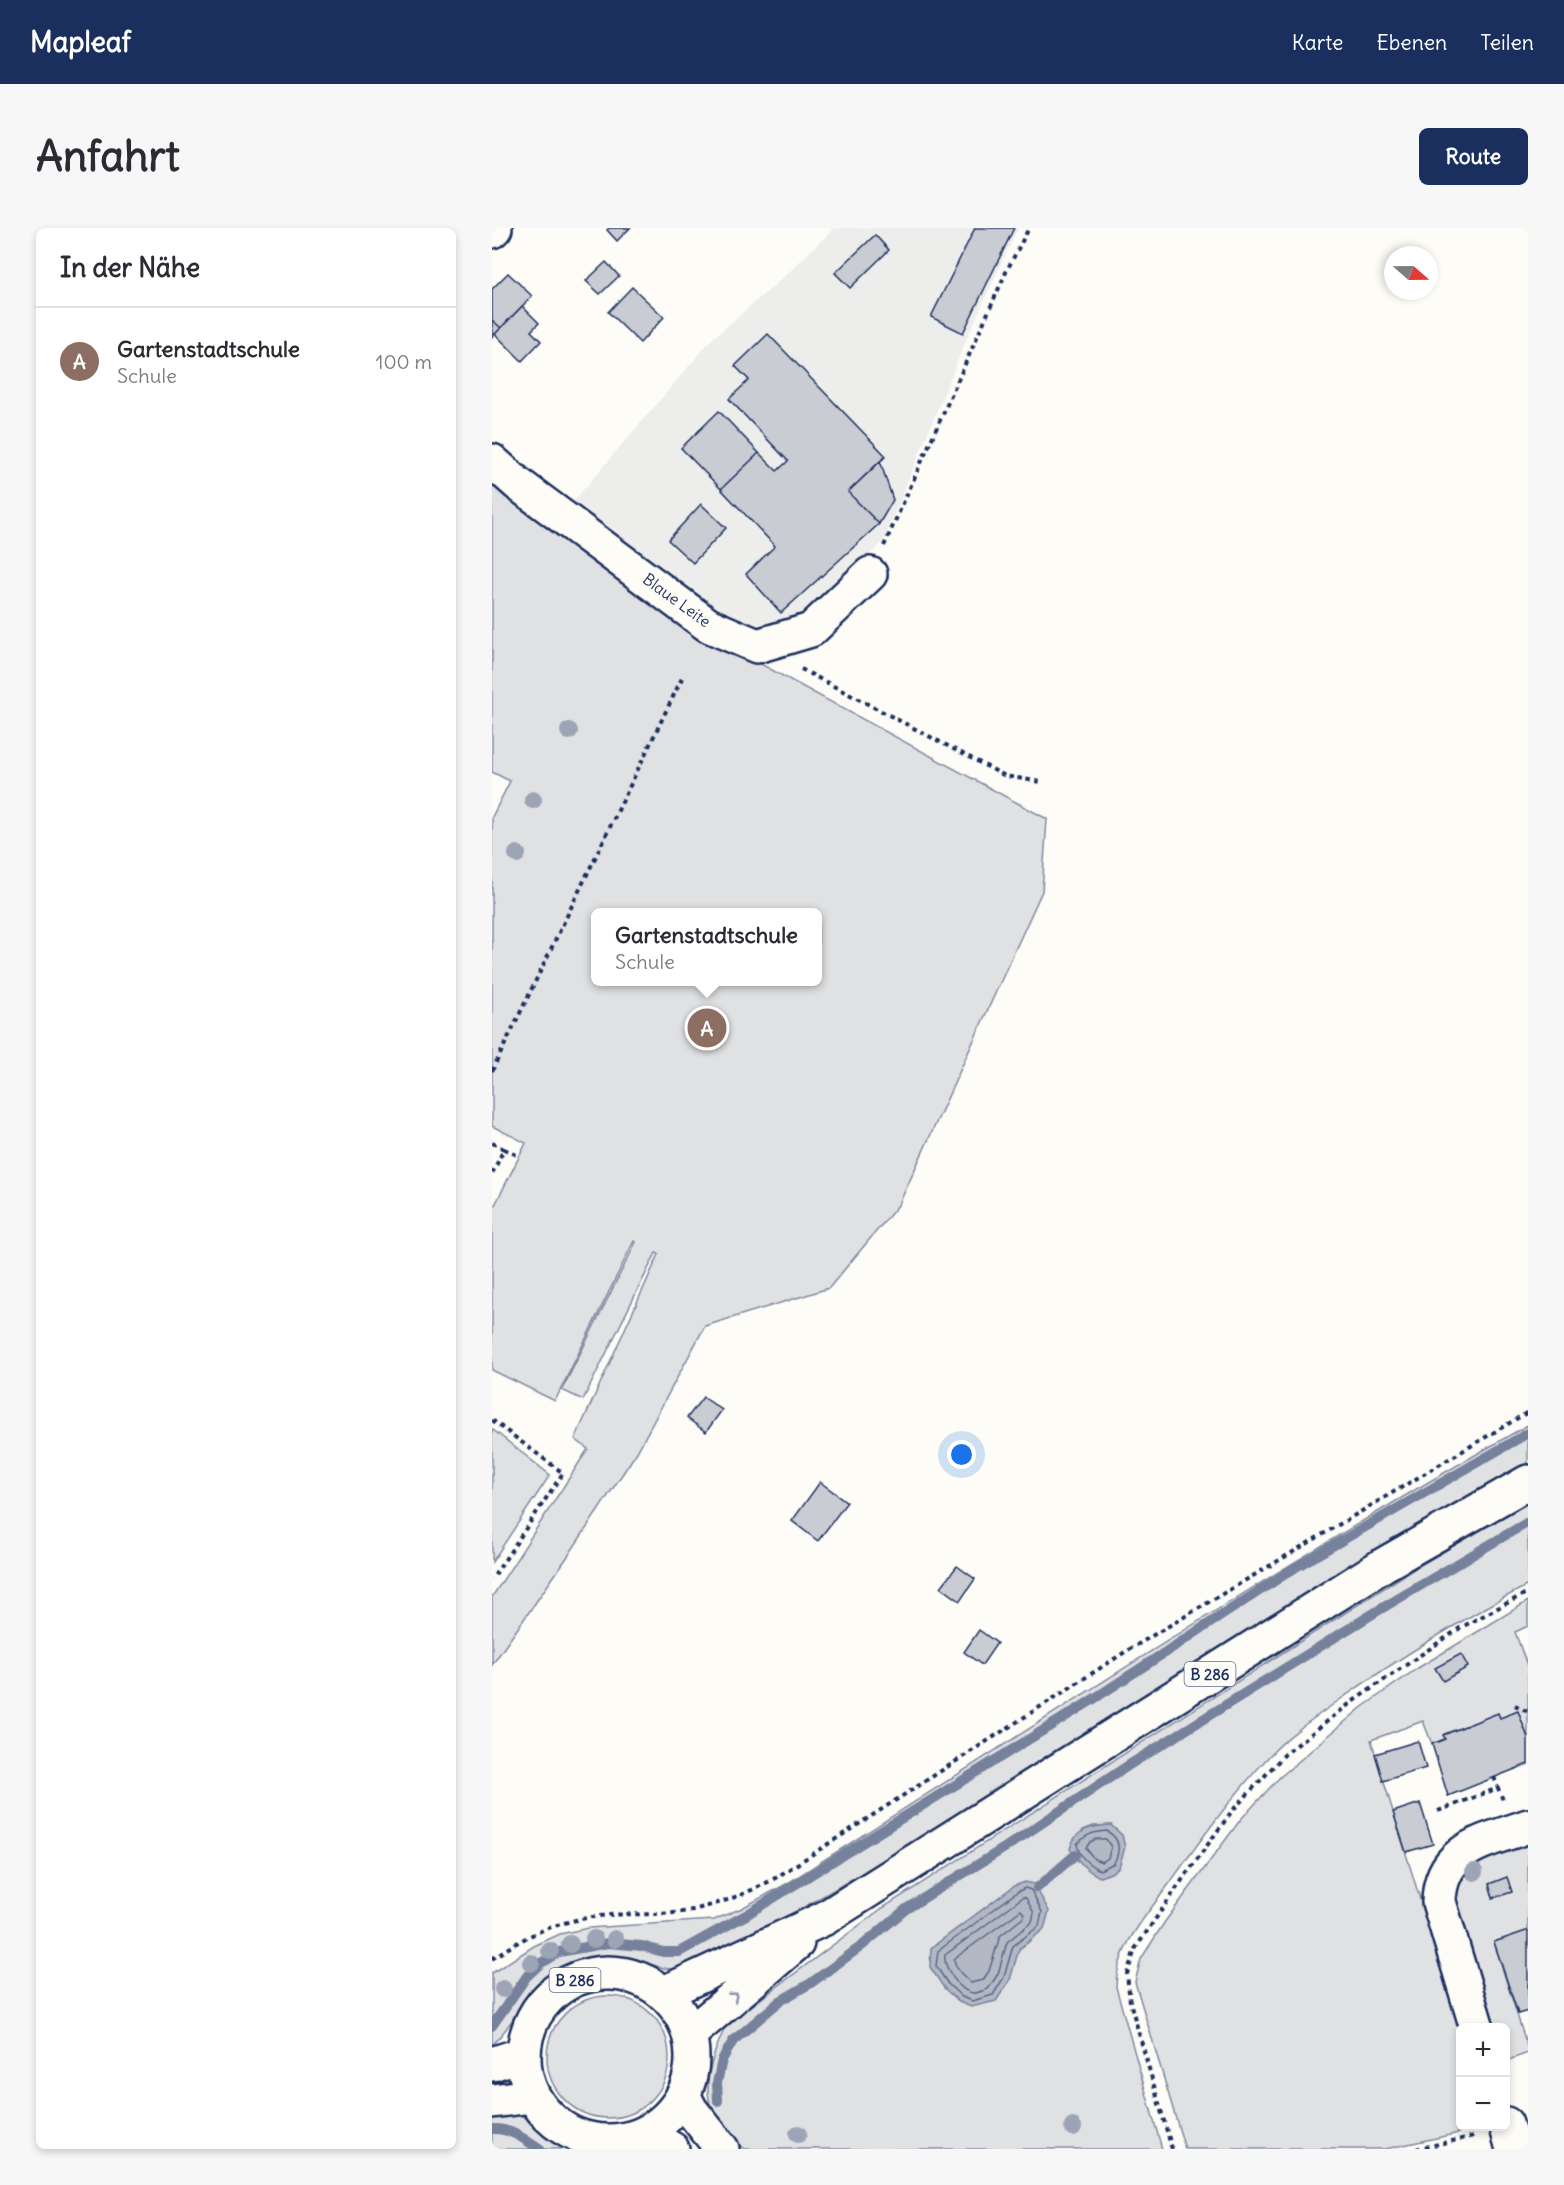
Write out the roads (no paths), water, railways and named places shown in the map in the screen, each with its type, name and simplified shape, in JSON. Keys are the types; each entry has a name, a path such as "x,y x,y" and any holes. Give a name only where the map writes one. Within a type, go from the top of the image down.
{"main road":[{"name":"Blaue Leite","path":"492,462 518,484 708,625 758,646 811,630 870,574"},
{"name":"B 286","path":"664,1993 825,1918 1383,1565 1528,1482"},
{"path":"1475,2023 1439,1902 1439,1887 1445,1871 1454,1859 1466,1850 1528,1826"},
{"name":"B 286","path":"690,2034 825,1918"},
{"name":"B 286","path":"614,1972 641,1978 664,1993 680,2012 690,2034 693,2054 691,2075 683,2096 667,2118 658,2141 594,2140 569,2132 547,2117 532,2096 525,2076 523,2054 528,2027 542,2004 562,1985 587,1974 614,1972"},
{"path":"492,2064 523,2054"},
{"path":"492,2100 532,2096"},
{"path":"683,2096 691,2110 723,2149"}],"water":[{"path":"1111,1825 1122,1835 1125,1847 1119,1867 1100,1877 1083,1865 1070,1849 1072,1842 1085,1830"},
{"path":"1025,1882 1034,1884 1049,1911 1044,1929 1019,1949 1010,1980 996,2001 971,2007 959,2002 944,1988 930,1967 931,1948 1014,1886"}],"waterway":[{"path":"492,2026 527,1976 541,1963 559,1952 608,1943 642,1946 663,1952 679,1952 746,1915 1089,1702 1296,1567 1528,1433"},
{"path":"718,2101 717,2083 722,2060 733,2041 780,2001 811,1983 863,1945 906,1909 1006,1847 1129,1765 1379,1610 1528,1522"},
{"path":"1037,1888 1075,1855"},
{"path":"492,2129 511,2132 539,2149"}],"place":[{"name":"Gartenstadtschule","path":"707,1028"}]}
